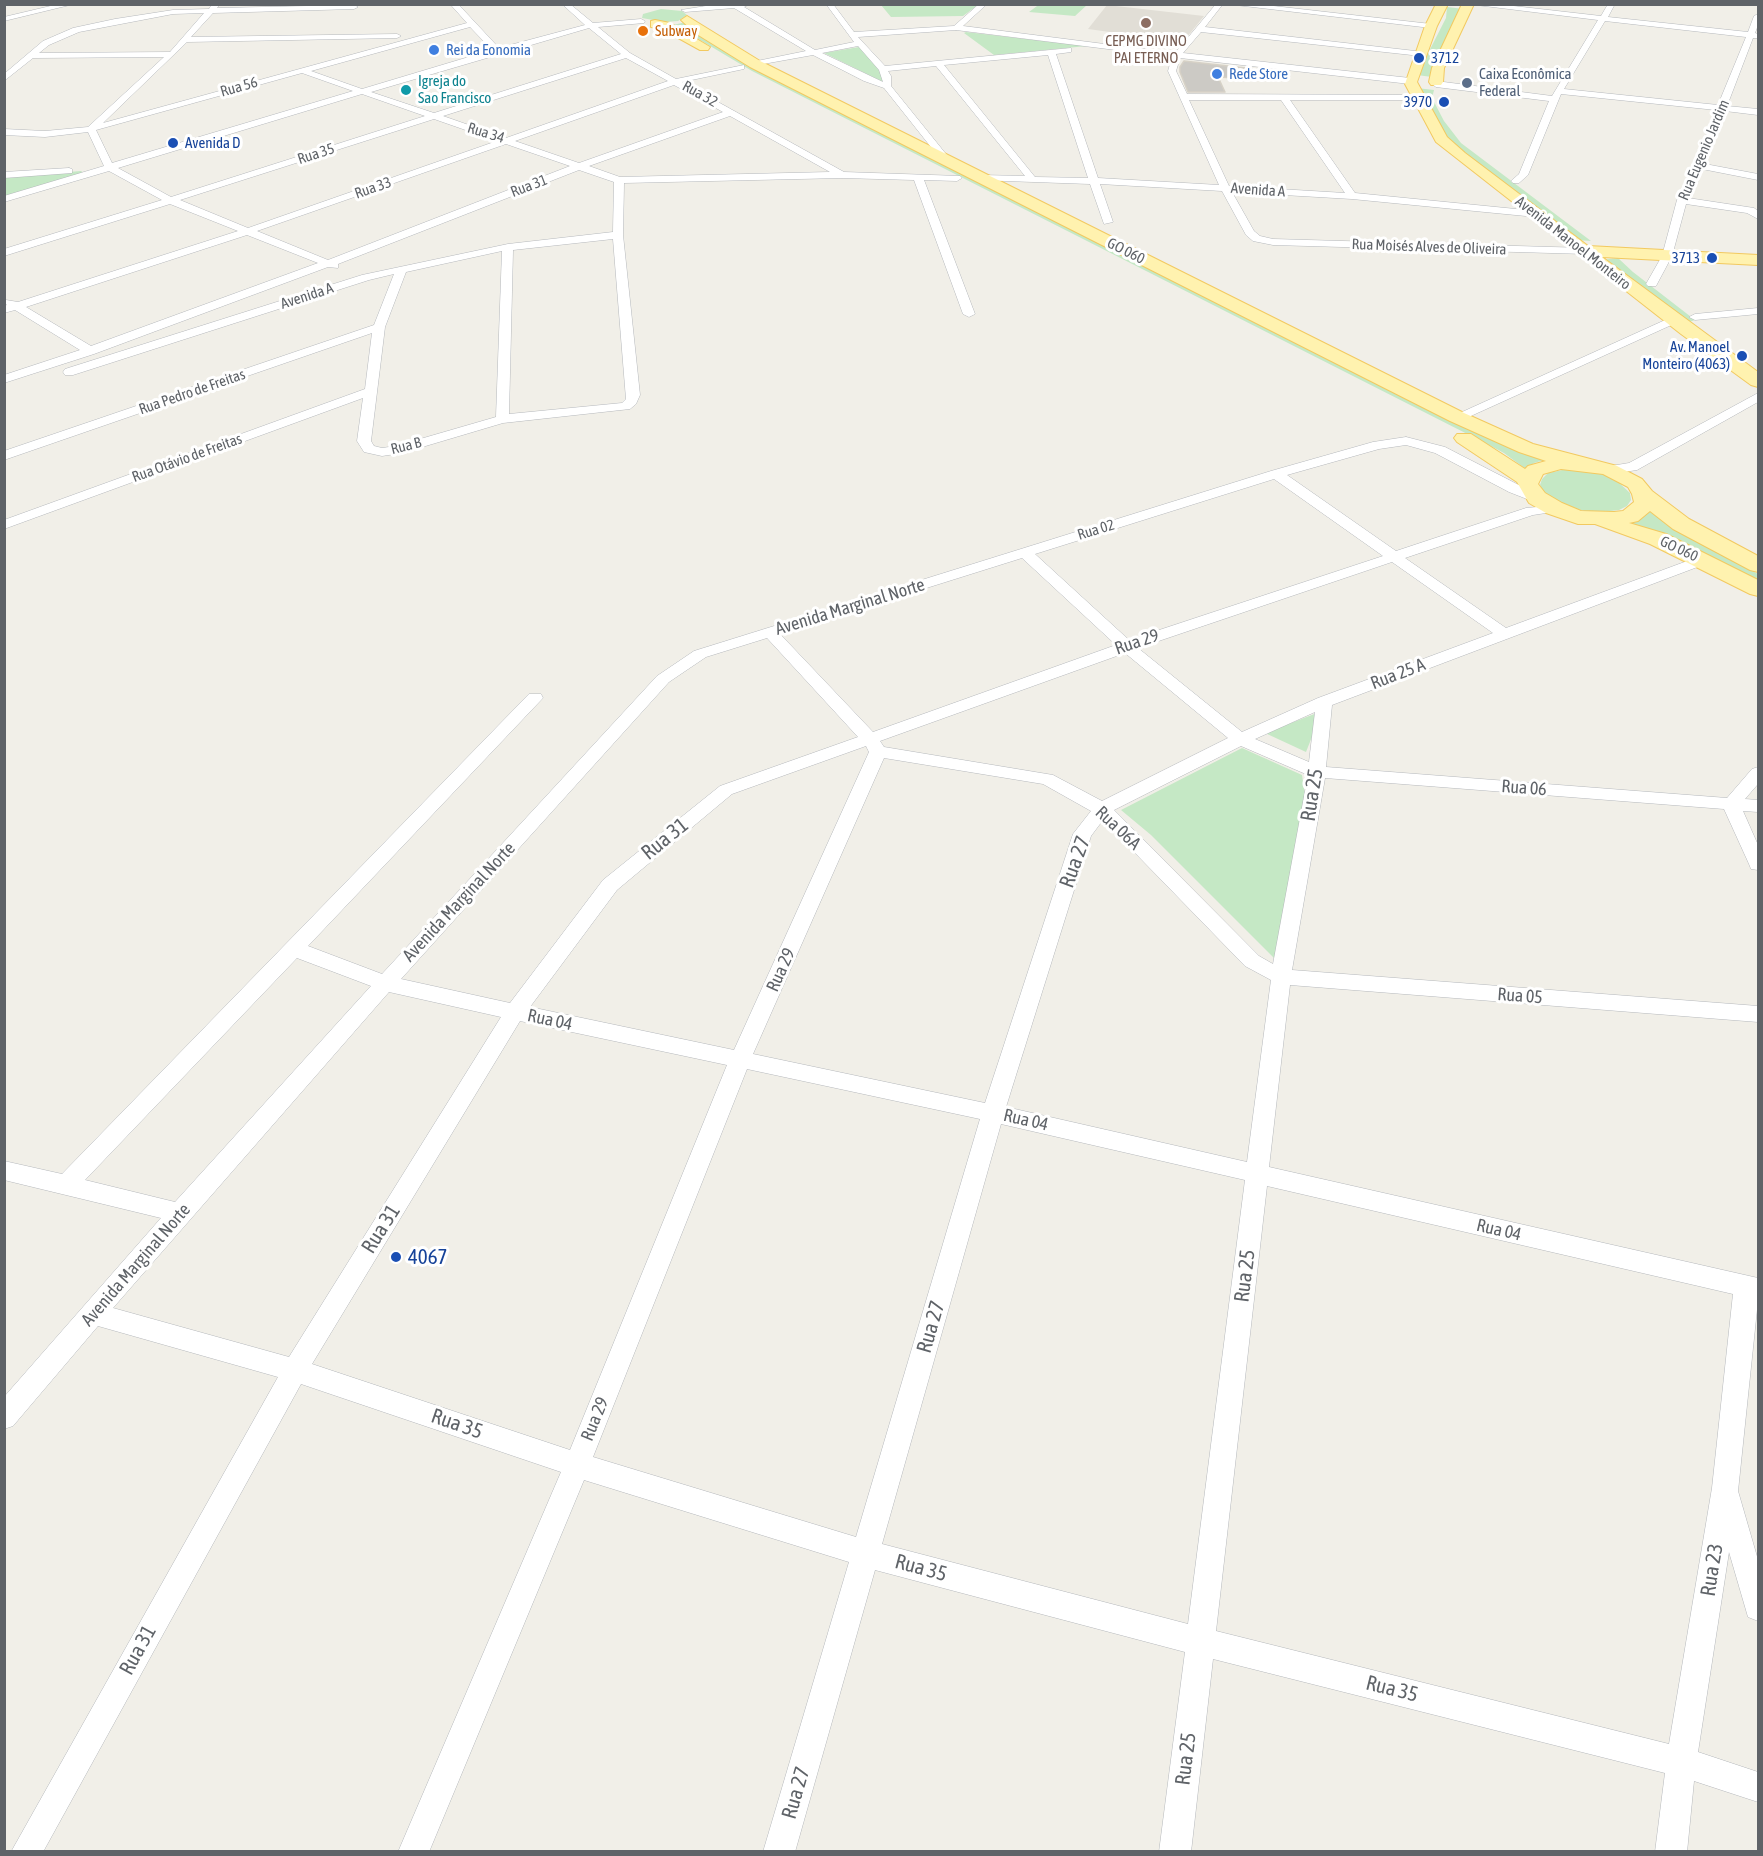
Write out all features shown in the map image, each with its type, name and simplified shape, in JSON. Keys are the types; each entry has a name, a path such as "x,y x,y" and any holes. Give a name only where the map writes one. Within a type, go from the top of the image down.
{"main road":[{"path":"1413,85 1431,26 1442,4"},
{"path":"1444,102 1436,84 1437,68 1470,4"},
{"path":"669,8 691,14"},
{"path":"642,19 691,14"},
{"name":"GO 060","path":"691,14 699,30 753,64 957,178 1466,439 1534,496 1658,539 1758,589"},
{"name":"GO 060","path":"642,19 666,26 753,64 1457,417 1526,448 1576,463"},
{"path":"1413,85 1425,79 1436,84"},
{"name":"Avenida Manoel Monteiro","path":"1413,85 1441,139 1536,214 1589,245 1691,324 1758,372"},
{"name":"Avenida Manoel Monteiro","path":"1481,153 1573,224"},
{"path":"1589,245 1612,252 1758,260"},
{"name":"Avenida Manoel Monteiro","path":"1612,252 1652,284 1691,324 1758,381"},
{"path":"1534,496 1535,470 1546,465 1576,463 1628,478 1645,502 1640,510 1630,516 1595,519"},
{"name":"GO 060","path":"1628,478 1681,524 1758,565"}],"street":[{"path":"4,19 71,4"},
{"path":"453,4 497,51"},
{"name":"Rua 32","path":"565,4 627,55 842,175"},
{"path":"691,14 747,4"},
{"path":"829,4 852,35 883,69 887,76 887,86"},
{"path":"956,28 984,4"},
{"path":"1220,4 1177,55 1172,71 1225,188"},
{"path":"1230,4 1431,26"},
{"path":"1470,4 1515,7 1604,20 1754,35"},
{"path":"1516,181 1523,175 1556,95 1612,4"},
{"path":"735,5 813,52 867,79 887,86 945,159"},
{"path":"4,79 28,56 46,43 76,30 143,16 214,8 353,6 361,14"},
{"path":"105,168 91,129 172,54 214,8"},
{"path":"21,15 43,21"},
{"name":"Rua Eugenio Jardim","path":"1652,284 1667,255 1682,200 1724,108 1754,35 1758,16"},
{"path":"4,199 497,51 589,26 642,19"},
{"name":"Rua 56","path":"4,132 45,134 91,129 472,24"},
{"path":"65,27 76,30"},
{"path":"852,35 956,28 1413,85"},
{"path":"956,28 975,43"},
{"path":"375,29 382,36"},
{"path":"1198,29 1421,54"},
{"path":"185,40 427,35"},
{"name":"Rua 33","path":"4,310 248,231 677,81 860,43"},
{"path":"883,69 1102,47"},
{"path":"984,51 993,58"},
{"path":"1051,52 1108,222"},
{"path":"28,56 172,54"},
{"name":"Rua 35","path":"4,253 627,55"},
{"path":"939,64 1032,179"},
{"name":"Rua 34","path":"300,70 619,180"},
{"path":"1436,84 1758,112"},
{"path":"1182,97 1283,96 1413,85"},
{"path":"1283,96 1352,196"},
{"name":"Rua 31","path":"327,264 580,166 732,112"},
{"path":"1699,166 1758,177"},
{"path":"4,175 105,168 170,200 327,264 366,277"},
{"path":"618,235 619,180 842,175 957,178"},
{"path":"918,177 969,314"},
{"name":"Avenida A","path":"980,178 1093,181 1352,196 1536,214"},
{"name":"Rua Moisés Alves de Oliveira","path":"1225,188 1250,233 1257,239 1273,242 1589,245"},
{"path":"1682,200 1750,210 1758,216"},
{"name":"Avenida A","path":"54,376 366,277 508,247 618,235"},
{"name":"Rua B","path":"401,270 379,327 364,441 369,449 382,452 397,450 502,419 625,406 632,401 634,395 618,235"},
{"path":"502,419 508,247"},
{"name":"Avenida A","path":"4,379 90,351 327,264"},
{"path":"4,299 90,351"},
{"path":"1457,417 1691,324 1758,311"},
{"name":"Rua Pedro de Freitas","path":"4,456 379,327"},
{"path":"61,360 74,370"},
{"name":"Rua Otávio de Freitas","path":"4,525 370,391"},
{"path":"1628,478 1758,397"},
{"name":"Rua 02","path":"1025,553 1276,474 1378,445 1406,441 1440,450 1534,496"},
{"path":"1276,474 1504,634"},
{"name":"Rua 29","path":"413,1851 577,1465 740,1060 874,745 1126,646 1393,556 1534,496"},
{"path":"1025,553 1126,646 1240,739 1317,772"},
{"name":"Avenida Marginal Norte","path":"4,1417 180,1213 385,983 663,680 700,654 1025,553"},
{"name":"Rua 25 A","path":"1102,809 1240,739 1324,702 1703,560"},
{"path":"770,632 874,745"},
{"path":"66,1185 535,698"},
{"name":"Rua 25","path":"1175,1851 1281,977 1317,772 1324,702"},
{"name":"Rua 31","path":"26,1851 295,1370 514,1012 610,885 726,790 874,745"},
{"name":"Rua 06A","path":"874,745 1047,779 1102,809 1252,961 1281,977"},
{"name":"Rua 06","path":"1317,772 1758,806"},
{"path":"1758,773 1731,804 1758,864"},
{"name":"Rua 27","path":"779,1851 993,1113 1082,834 1102,809"},
{"name":"Rua 04","path":"294,949 385,983 993,1113 1752,1289"},
{"name":"Rua 05","path":"1281,977 1758,1014"},
{"path":"4,1170 180,1213"},
{"name":"Rua 23","path":"1671,1851 1681,1762 1725,1488 1752,1289"},
{"name":"Rua 35","path":"94,1314 295,1370 577,1465 866,1554 1199,1641 1681,1762 1758,1787"},
{"path":"1725,1488 1758,1607"}],"shaded area":[{"name":"CEPMG DIVINO PAI ETERNO","path":"1107,5 1204,16 1183,42 1088,29"}],"green space":[{"path":"881,5 978,5 963,16 891,17"},
{"path":"1027,5 1087,5 1075,16 1029,12 1037,6"},
{"path":"1447,7 1464,9 1432,77 1417,75 1421,73 1421,67 1446,18"},
{"path":"661,9 682,11 687,15 678,21 664,22 642,18 643,14"},
{"path":"686,22 689,29 714,45 1489,438 1544,460 1534,463 1527,470 1487,444 752,71 685,31 669,26"},
{"path":"964,33 1087,46 994,55"},
{"path":"859,47 881,71 883,82 824,53"},
{"path":"1416,88 1434,90 1432,98 1444,121 1461,143 1591,241 1577,240 1446,139"},
{"path":"81,171 84,173 5,197 5,177"},
{"path":"1618,258 1695,320 1689,322 1601,260"},
{"path":"1572,468 1615,479 1630,493 1631,500 1627,506 1619,510 1593,513 1565,506 1544,493 1540,485 1548,473"},
{"path":"1648,504 1672,527 1758,574 1758,581 1664,534 1621,520"},
{"path":"1317,713 1317,724 1306,752 1265,733"},
{"path":"1242,748 1302,775 1305,795 1277,961 1151,835 1121,810"}],"building":[{"name":"Rede Store","path":"1184,61 1254,69 1253,79 1218,77 1225,92 1188,92 1180,72"}],"place":[{"name":"CEPMG DIVINO PAI ETERNO","path":"1146,23"},
{"name":"Subway","path":"643,31"},
{"name":"Rei da Eonomia","path":"434,50"},
{"name":"3712","path":"1419,58"},
{"name":"Rede Store","path":"1217,74"},
{"name":"Caixa Econômica Federal","path":"1467,83"},
{"name":"Igreja do Sao Francisco","path":"406,90"},
{"name":"3970","path":"1444,102"},
{"name":"Avenida D","path":"173,143"},
{"name":"3713","path":"1712,258"},
{"name":"Av. Manoel Monteiro (4063)","path":"1742,356"},
{"name":"4067","path":"396,1257"}]}
